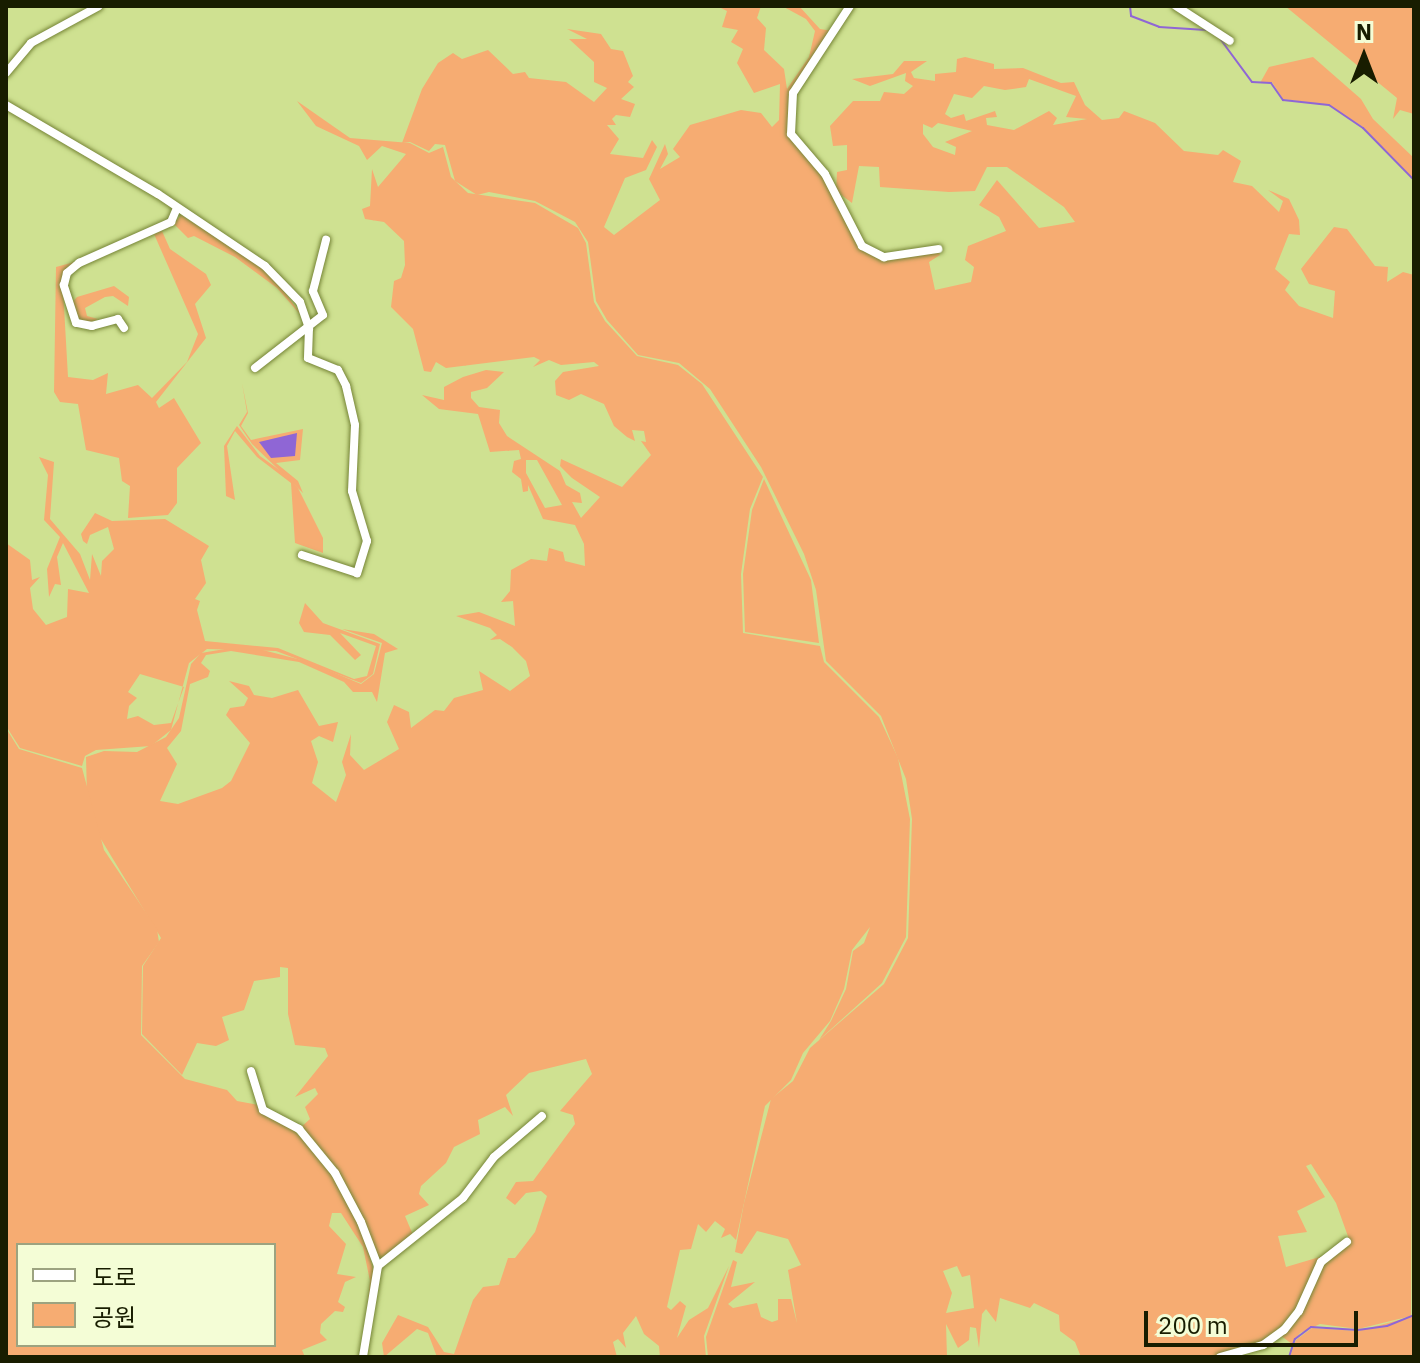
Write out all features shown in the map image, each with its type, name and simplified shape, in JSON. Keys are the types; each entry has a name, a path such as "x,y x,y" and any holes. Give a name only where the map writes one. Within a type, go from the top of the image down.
{"street":[{"path":"6,73 31,43 99,6"},
{"path":"850,6 793,93 791,134 825,174 862,246 884,257 938,249"},
{"path":"1176,6 1230,41"},
{"path":"6,105 177,208 277,275 300,302 309,328 308,358 338,370 346,386 355,425 352,491 367,550 357,573 302,555"},
{"path":"124,328 118,319 92,326 76,323 65,277 74,265 171,222 177,208"},
{"path":"255,368 323,315 313,291 326,240"},
{"path":"251,1071 263,1110 299,1129 335,1173 378,1266 363,1357"},
{"path":"378,1266 463,1198 494,1157 542,1116"},
{"path":"1220,1357 1263,1345 1284,1330 1299,1311 1321,1262 1347,1242"}],"green space":[{"path":"717,6 761,6 757,18 766,28 764,50 784,69 787,89 809,57 815,31 806,19 782,6 799,6 820,29 833,31 792,92 789,128 824,175 872,255 938,250 940,255 929,262 935,290 971,282 974,267 965,260 968,246 1006,231 999,217 979,205 997,180 1039,228 1075,222 1064,207 1007,167 987,167 975,191 949,192 880,187 879,167 859,166 852,203 836,191 837,172 847,170 847,145 833,146 830,126 853,101 880,101 884,92 904,94 913,86 905,81 906,73 870,86 852,79 893,74 904,61 927,61 911,72 914,78 935,81 935,74 956,72 957,59 965,57 994,64 994,69 1023,68 1061,83 1074,82 1085,105 1102,120 1119,118 1124,111 1155,123 1184,151 1218,155 1223,150 1241,161 1233,182 1252,186 1279,212 1283,201 1268,190 1289,199 1299,220 1300,235 1289,234 1275,269 1290,282 1285,290 1299,306 1333,318 1335,291 1309,284 1301,269 1334,227 1347,229 1375,266 1388,267 1387,282 1403,272 1414,275 1411,1316 1358,1329 1320,1324 1300,1333 1292,1344 1280,1335 1285,1331 1318,1269 1350,1242 1336,1203 1311,1164 1306,1166 1325,1197 1297,1211 1307,1232 1278,1236 1286,1267 1323,1256 1288,1323 1260,1345 1218,1357 1081,1357 1075,1342 1060,1331 1059,1315 1034,1303 1030,1308 1000,1298 996,1322 986,1309 982,1314 979,1348 976,1328 970,1327 969,1340 958,1348 946,1324 947,1357 708,1357 706,1337 733,1260 737,1262 731,1287 755,1282 728,1304 733,1308 757,1303 761,1317 772,1322 778,1320 778,1299 791,1299 797,1323 788,1270 801,1265 788,1239 757,1231 742,1254 735,1252 744,1203 771,1099 793,1081 810,1048 884,984 908,938 912,819 906,779 881,716 826,661 816,590 804,554 761,467 710,389 679,363 638,355 607,320 596,301 588,242 575,222 535,201 489,192 477,195 455,181 445,145 435,144 429,151 410,142 402,143 422,89 438,63 453,53 462,59 488,50 513,74 525,72 529,78 566,82 594,102 607,88 594,82 594,62 569,39 587,39 567,29 601,34 611,49 623,51 633,76 628,82 634,87 621,99 635,104 630,117 616,115 612,119 616,125 607,125 619,139 610,154 643,158 652,140 657,147 646,170 625,178 604,227 614,235 660,200 649,179 665,144 668,154 660,169 680,157 673,149 690,125 741,110 761,113 772,127 779,120 780,84 754,93 737,63 743,49 731,42 738,30 722,27 727,11","holes":["1029,79 1076,96 1066,117 1087,119 1053,125 1057,118 1049,111 1014,130 987,125 986,118 997,117 995,111 966,121 964,114 951,118 945,114 954,94 972,98 984,86 1005,90 1026,87","938,123 972,131 945,142 956,147 955,155 933,147 923,134 923,124 932,128","957,1266 962,1277 970,1275 974,1308 946,1313 952,1293 943,1271"]},
{"path":"1285,6 1414,6 1414,114 1400,110 1393,119 1397,98"},
{"path":"1313,57 1361,99 1373,119 1414,158 1414,180 1363,127 1329,105 1283,99 1272,82 1260,83 1269,67"},
{"path":"297,101 350,138 410,143 429,153 443,147 451,177 468,193 535,203 578,228 586,243 594,302 605,321 637,356 678,365 702,384 763,477 750,509 741,574 743,633 820,646 824,662 879,717 898,758 910,819 906,937 882,983 819,1040 831,1021 846,989 853,951 864,943 870,927 852,950 844,989 830,1021 803,1053 791,1080 765,1106 736,1240 730,1234 721,1238 725,1229 715,1221 706,1232 698,1224 691,1249 680,1250 667,1307 671,1310 680,1301 686,1306 677,1338 689,1320 708,1308 729,1266 704,1336 706,1357 660,1357 659,1346 644,1334 636,1316 623,1333 626,1348 618,1339 613,1342 617,1357 437,1357 428,1333 417,1329 384,1357 382,1343 398,1315 428,1327 444,1352 454,1354 473,1300 483,1287 499,1285 508,1258 515,1258 535,1232 547,1196 541,1191 526,1193 515,1205 506,1198 516,1182 533,1181 575,1124 573,1115 560,1111 592,1074 586,1059 529,1073 506,1095 513,1116 505,1107 478,1120 480,1134 454,1147 446,1163 421,1186 419,1194 429,1205 405,1216 413,1235 377,1261 362,1221 300,1128 310,1119 305,1107 318,1094 315,1088 295,1097 328,1056 325,1048 295,1045 288,1014 288,968 280,967 280,977 254,981 244,1010 222,1017 229,1040 216,1046 197,1043 182,1075 142,1034 143,966 161,938 99,836 87,795 86,757 104,751 137,752 166,737 179,718 191,664 201,653 231,648 259,649 309,662 361,684 374,674 382,643 342,629 374,634 398,649 385,653 377,702 372,692 353,692 344,682 299,662 231,651 206,655 201,663 210,671 208,677 190,684 181,731 167,748 177,764 160,801 178,804 222,788 231,781 250,743 226,715 230,708 244,706 248,698 229,681 249,686 254,695 272,698 298,690 319,726 338,722 333,742 319,736 311,741 318,762 312,783 336,802 346,775 342,762 351,734 350,755 364,770 399,749 387,722 394,705 409,712 411,728 435,710 444,711 454,698 483,690 479,671 510,691 530,676 526,661 512,647 500,639 490,640 497,635 490,628 456,616 479,612 515,626 513,601 501,602 510,591 511,570 531,559 547,561 549,548 563,552 565,561 585,566 584,544 575,525 543,519 528,485 528,491 523,492 521,479 512,472 514,461 521,459 519,450 490,452 478,414 439,409 422,395 444,400 444,387 463,377 486,370 504,372 487,388 471,392 471,398 479,407 500,410 499,423 507,436 560,471 566,485 580,493 582,503 572,502 581,518 600,497 572,478 560,466 561,459 622,487 651,455 641,441 646,442 644,431 632,430 635,441 627,437 614,426 604,404 581,394 569,400 556,395 555,381 563,372 599,366 594,362 561,365 549,360 533,367 540,360 534,357 446,368 436,362 431,372 424,371 413,329 391,307 394,281 401,278 405,265 404,241 384,222 365,219 362,209 370,206 372,169 378,187 406,154 382,146 367,160 359,146 316,126","holes":["526,460 537,460 562,505 545,508 526,473"]},
{"path":"181,215 270,272 305,320 277,288 235,257 194,236 188,238 174,224"},
{"path":"162,231 170,249 206,274 211,285 195,304 206,338 156,402 159,408 174,398 201,443 177,468 177,503 168,515 128,518 130,486 122,481 119,458 86,450 78,404 60,402 54,392 56,267 78,261 63,289 68,377 93,380 108,373 106,394 138,385 152,398 187,362 198,334 154,234"},
{"path":"114,286 129,297 128,306 113,296 105,297 85,308 87,316 98,319 88,323 78,319 72,303 77,297"},
{"path":"242,383 248,413 241,426 251,440 303,429 300,460 276,463 298,481 303,493 252,444 239,425 247,412"},
{"path":"237,426 260,456 298,488 323,538 323,553 295,543 291,483 257,457 235,431 227,446 235,500 226,496 224,446"},
{"path":"39,457 54,462 50,519 80,554 90,580 92,554 101,576 102,561 114,549 108,527 90,535 87,544 83,541 81,534 95,513 112,521 165,519 209,546 201,560 206,583 195,599 200,601 197,610 205,641 278,648 354,679 367,676 376,646 340,633 361,655 355,660 330,635 304,632 299,623 305,603 323,623 380,644 373,674 361,683 276,651 207,649 189,663 183,687 140,674 128,692 137,698 129,706 127,719 138,716 154,725 171,723 178,703 171,730 151,746 96,750 85,756 82,766 20,748 6,726 6,543 30,560 32,580 40,577 30,588 33,609 46,625 67,617 68,589 89,593 63,543 57,557 61,585 55,584 49,597 47,569 60,537 44,520 48,475"},
{"path":"764,479 811,580 819,643 745,632 743,574 752,510"},
{"path":"6,728 19,749 82,768 104,850 157,929 159,942 142,966 141,1035 185,1079 227,1090 237,1101 258,1105 290,1125 333,1174 358,1218 375,1275 367,1310 370,1281 363,1247 341,1213 332,1213 329,1226 346,1244 337,1274 356,1277 345,1282 338,1302 345,1307 343,1312 335,1311 321,1324 320,1333 327,1340 302,1350 305,1357 6,1357"},
{"path":"1414,1316 1414,1357 1290,1357 1296,1340 1312,1328 1358,1331"}],"shaded area":[{"path":"297,433 295,456 271,458 259,442"}],"waterway":[{"path":"1130,6 1131,16 1159,27 1206,30"},
{"path":"1221,40 1252,82 1271,83 1283,100 1329,105 1363,128 1414,180"},
{"path":"1289,1357 1295,1339 1311,1327 1358,1330 1387,1326 1414,1315"}]}
